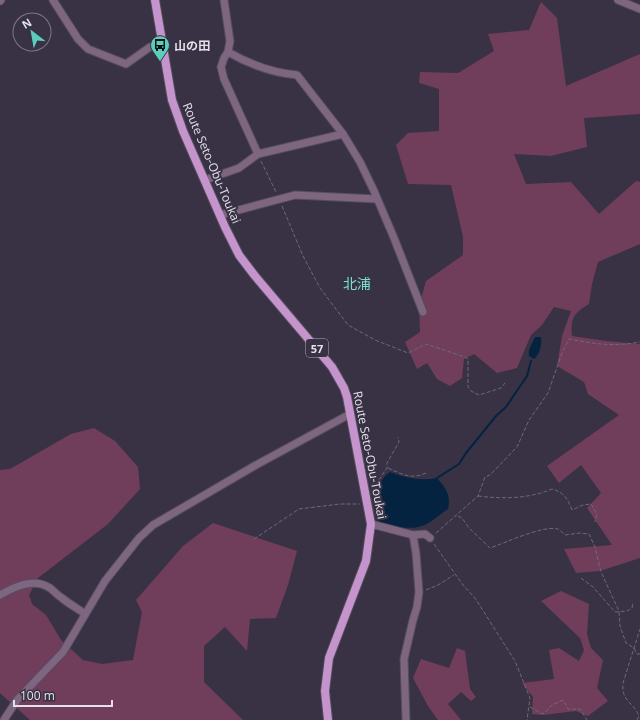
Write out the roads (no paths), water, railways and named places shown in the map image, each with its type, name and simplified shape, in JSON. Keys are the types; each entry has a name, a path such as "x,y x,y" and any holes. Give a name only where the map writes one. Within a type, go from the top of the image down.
{"main road":[{"name":"Route Seto-Obu-Toukai","path":"155,0 172,100 183,131 239,255 323,355 338,375 344,388 371,524 366,560 329,658 325,691 328,720"}],"street":[{"path":"53,0 78,39 88,49 126,64 150,47 162,43"},
{"path":"224,0 230,41 228,52 221,67 224,79 258,154"},
{"path":"618,0 640,9"},
{"path":"228,52 239,58 266,68 286,74 297,75 343,134 360,162 377,199 423,312"},
{"path":"205,180 239,168 258,154 343,134"},
{"path":"220,215 279,198 304,194 377,199"},
{"path":"4,720 17,700 63,652 105,581 139,538 152,525 256,465 350,414"},
{"path":"371,524 413,535 425,534 430,538"},
{"path":"406,720 404,659 417,607 419,592 413,535"},
{"path":"0,594 13,587 35,583 49,588 85,614"}],"water":[{"path":"535,337 541,337 541,343 539,352 534,359 529,356 529,350"},
{"path":"390,472 413,478 437,478 447,492 449,500 448,509 430,522 418,527 404,528 377,521 373,493 385,476"}],"waterway":[{"path":"437,478 459,464 496,416 506,407 527,376 531,361"}],"place":[{"name":"山の田","path":"160,62"}],"district":[{"name":"北浦","path":"357,283"}]}
